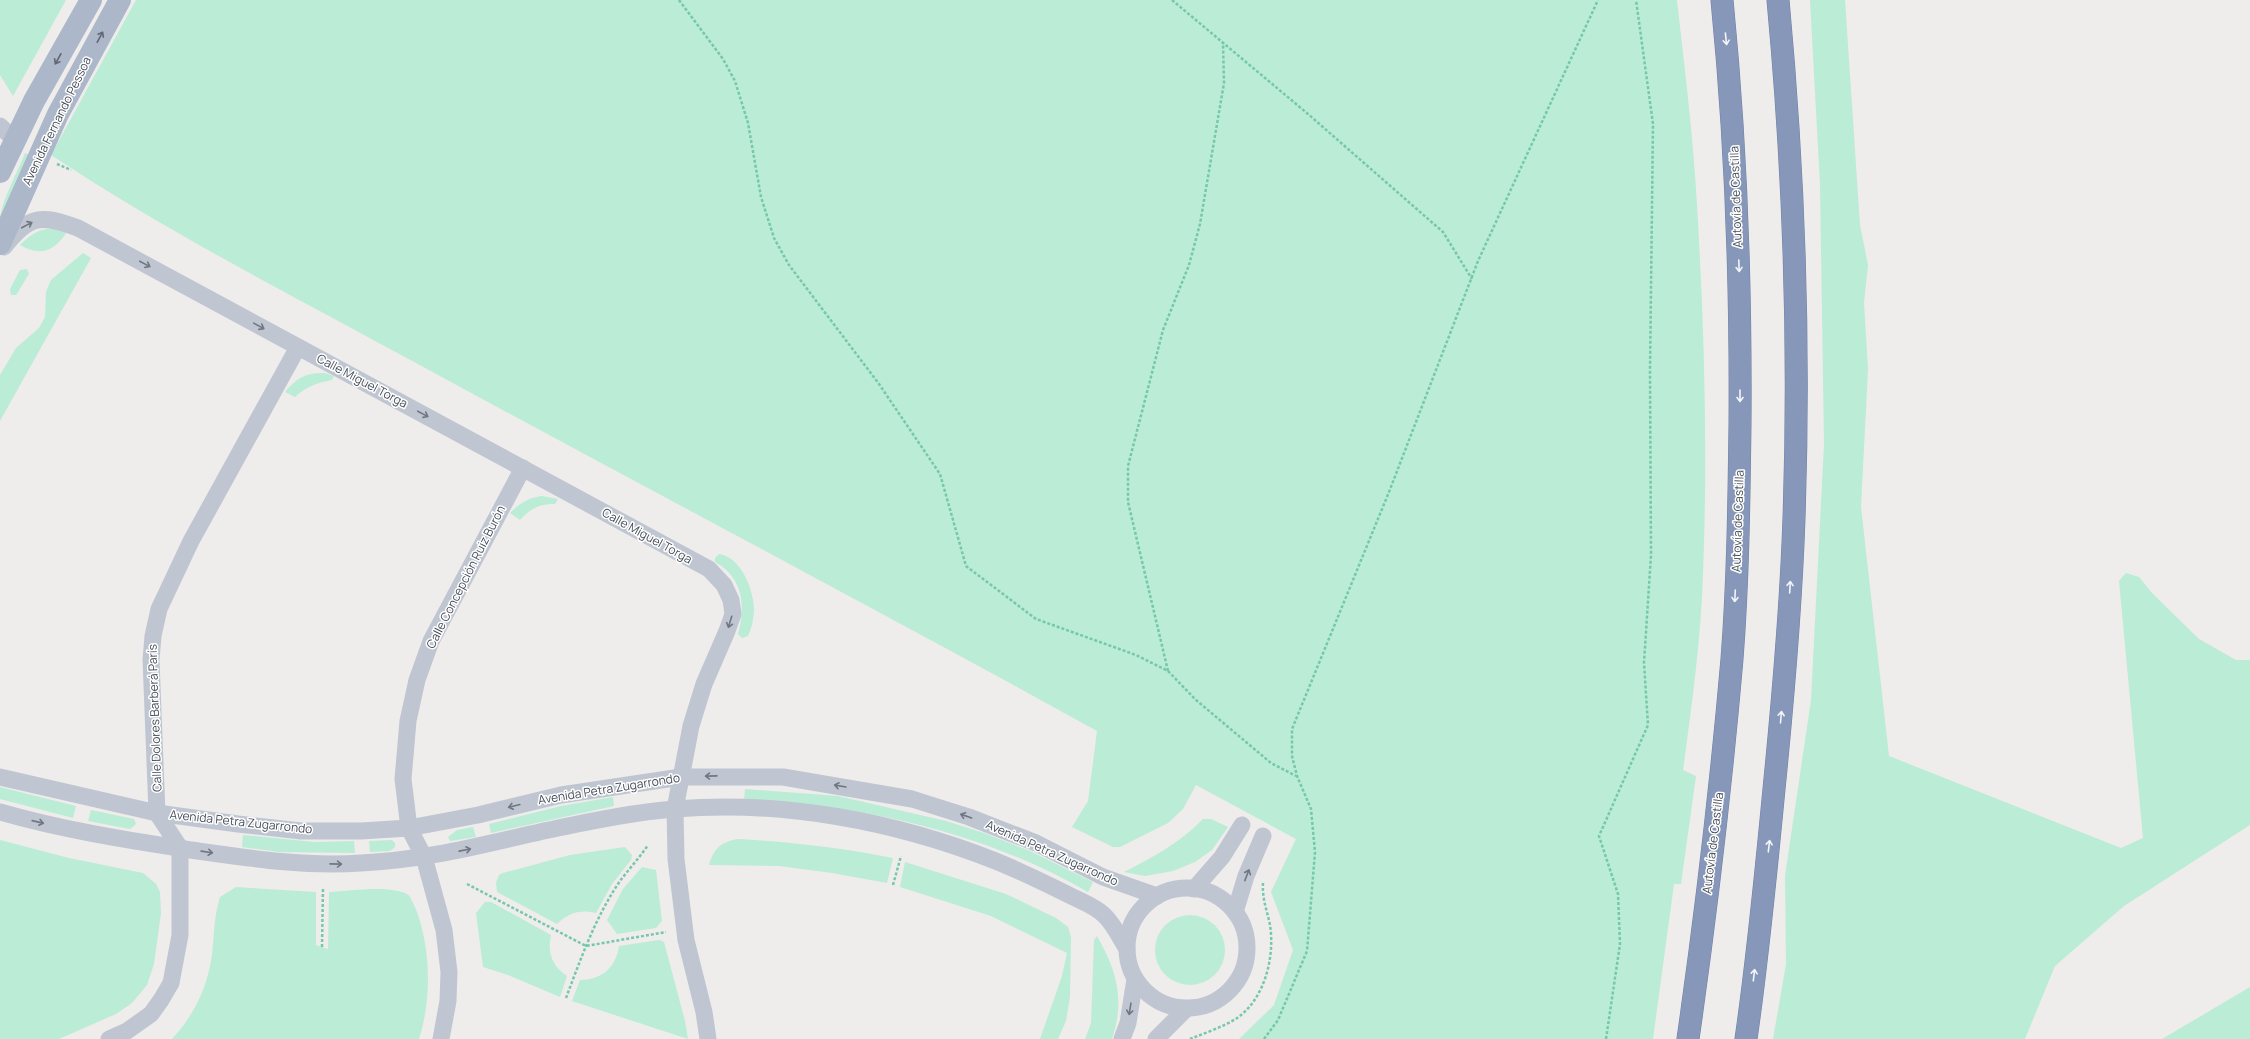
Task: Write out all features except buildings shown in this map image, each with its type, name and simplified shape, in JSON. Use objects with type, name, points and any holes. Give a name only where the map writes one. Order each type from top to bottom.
[{"type":"highway","name":"Autovía de Castilla","points":[[1688,1039],[1715,828],[1730,673],[1739,512],[1740,330],[1737,208],[1731,86],[1722,0]]},
{"type":"highway","points":[[1746,1039],[1770,837],[1783,692],[1794,518],[1796,319],[1785,72],[1778,0]]},
{"type":"main road","points":[[0,172],[34,101],[91,0]]},
{"type":"main road","name":"Avenida Fernando Pessoa","points":[[0,244],[58,114],[120,0]]},
{"type":"street","points":[[0,126],[16,141]]},
{"type":"street","name":"Calle Miguel Torga","points":[[0,252],[18,230],[38,219],[55,220],[78,228],[709,569],[724,585],[731,600],[733,614],[704,684],[691,726],[681,777]]},
{"type":"street","name":"Calle Dolores Barberá París","points":[[157,813],[151,660],[153,636],[159,609],[195,535],[298,347]]},
{"type":"street","name":"Calle Concepción Ruiz Burón","points":[[441,1039],[448,1001],[449,972],[444,930],[424,858],[409,828],[403,779],[408,721],[417,680],[431,641],[523,468]]},
{"type":"street","name":"Avenida Petra Zugarrondo","points":[[0,777],[157,813],[301,831],[361,831],[409,828],[478,815],[560,795],[681,777],[783,777],[912,799],[969,816],[1023,838],[1103,877],[1157,896]]},
{"type":"street","points":[[681,777],[675,809],[676,859],[686,940],[704,1012],[708,1039]]},
{"type":"street","points":[[0,812],[35,822],[180,848],[259,860],[335,864],[424,858],[485,846],[557,828],[675,809],[737,807],[780,810],[835,817],[906,832],[971,851],[1022,871],[1104,915],[1127,949]]},
{"type":"street","points":[[109,1039],[127,1031],[151,1014],[171,983],[180,935],[180,848],[157,813]]},
{"type":"street","points":[[1194,889],[1222,857],[1242,825]]},
{"type":"street","points":[[1235,912],[1246,876],[1263,836]]},
{"type":"street","points":[[1194,889],[1210,893],[1224,901],[1235,912],[1245,932],[1247,954],[1241,976],[1227,994],[1208,1005],[1186,1009],[1166,1005],[1148,994],[1135,979],[1130,970],[1127,949],[1135,919],[1157,896],[1175,890],[1194,889]]},
{"type":"street","points":[[1122,1039],[1128,1023],[1135,979]]},
{"type":"street","points":[[1156,1039],[1186,1009]]},
{"type":"path","points":[[679,0],[723,59],[736,81],[748,123],[761,197],[774,238],[789,265],[879,384],[940,474],[966,566],[1036,619],[1136,655],[1168,671],[1196,700],[1271,762],[1297,776]]},
{"type":"path","points":[[1172,0],[1308,114],[1443,232],[1472,279]]},
{"type":"path","points":[[1264,1039],[1278,1020],[1307,951],[1315,852],[1312,809],[1297,776],[1292,756],[1292,729],[1389,492],[1472,279],[1598,0]]},
{"type":"path","points":[[1606,1039],[1620,944],[1618,894],[1599,836],[1648,725],[1644,664],[1651,555],[1650,372],[1653,124],[1636,0]]},
{"type":"path","points":[[1168,671],[1128,502],[1128,466],[1163,330],[1189,265],[1200,224],[1224,83],[1223,42]]},
{"type":"path","points":[[566,998],[586,946],[620,882],[648,845]]},
{"type":"path","points":[[893,885],[900,856]]},
{"type":"path","points":[[1190,1039],[1237,1018],[1250,1006],[1258,994],[1268,969],[1271,949],[1270,925],[1262,896],[1263,881]]},
{"type":"path","points":[[467,884],[586,946],[666,932]]},
{"type":"path","points":[[322,947],[323,888]]},
{"type":"green space","points":[[0,0],[66,0],[13,96],[0,75]]},
{"type":"green space","points":[[136,0],[1677,0],[1688,94],[1699,237],[1705,429],[1704,525],[1702,598],[1698,647],[1683,770],[1696,776],[1681,884],[1674,884],[1653,1039],[1239,1039],[1274,1005],[1293,950],[1271,892],[1296,839],[1196,785],[1183,809],[1168,823],[1120,847],[1113,847],[1072,827],[1088,801],[1097,731],[231,263],[140,211],[51,155]]},
{"type":"green space","points":[[1810,0],[1845,0],[1860,225],[1868,265],[1864,303],[1868,369],[1861,507],[1889,756],[2121,848],[2143,838],[2119,581],[2126,573],[2139,577],[2153,594],[2199,639],[2236,660],[2250,660],[2250,825],[2124,906],[2055,966],[2025,1039],[1773,1039],[1786,964],[1785,876],[1811,700],[1824,444],[1820,184]]},
{"type":"green space","points":[[25,153],[31,155],[0,221],[3,205]]},
{"type":"green space","points":[[52,228],[67,232],[52,248],[34,251],[20,245],[34,234],[42,230]]},
{"type":"green space","points":[[83,253],[91,258],[0,421],[0,375],[16,348],[39,328],[45,317],[46,292],[51,280]]},
{"type":"green space","points":[[27,269],[29,274],[16,295],[11,295],[10,289],[20,270]]},
{"type":"green space","points":[[325,373],[334,376],[332,380],[312,386],[295,397],[285,392],[293,383],[302,377]]},
{"type":"green space","points":[[542,496],[558,499],[555,504],[540,506],[528,512],[520,520],[510,513],[524,502],[532,498]]},
{"type":"green space","points":[[719,554],[727,556],[734,561],[744,575],[751,592],[754,615],[748,636],[742,638],[738,634],[742,613],[740,593],[732,576],[715,562],[715,558]]},
{"type":"green space","points":[[0,787],[76,806],[73,818],[0,799]]},
{"type":"green space","points":[[745,789],[838,796],[946,821],[984,833],[1030,851],[1093,882],[1088,892],[1048,871],[1007,853],[922,825],[878,815],[833,808],[744,800]]},
{"type":"green space","points":[[613,797],[614,806],[491,833],[489,824],[561,806]]},
{"type":"green space","points":[[91,810],[134,819],[136,824],[130,829],[88,821]]},
{"type":"green space","points":[[1203,819],[1211,819],[1228,827],[1212,850],[1195,862],[1173,871],[1145,876],[1124,872],[1156,855],[1176,842]]},
{"type":"green space","points":[[473,827],[476,837],[450,841],[448,837],[457,830]]},
{"type":"green space","points":[[243,835],[315,842],[354,841],[355,853],[279,852],[242,847]]},
{"type":"green space","points":[[738,839],[816,846],[893,858],[887,883],[832,873],[779,866],[709,865],[713,854],[719,847],[727,842]]},
{"type":"green space","points":[[0,840],[69,858],[143,873],[156,884],[160,892],[161,913],[154,964],[147,985],[132,1003],[116,1014],[59,1039],[0,1039]]},
{"type":"green space","points":[[392,840],[395,843],[395,847],[390,851],[370,852],[369,841]]},
{"type":"green space","points":[[625,847],[632,855],[631,860],[612,884],[596,913],[585,911],[575,913],[565,917],[557,924],[497,892],[496,883],[499,875],[503,873],[570,855]]},
{"type":"green space","points":[[905,862],[1006,894],[1056,918],[1068,927],[1071,937],[1070,996],[1066,1021],[1058,1039],[1040,1039],[1062,976],[1067,953],[991,916],[900,887]]},
{"type":"green space","points":[[642,867],[656,870],[662,921],[656,928],[617,934],[607,920],[623,889]]},
{"type":"green space","points":[[236,887],[316,892],[316,945],[328,949],[329,892],[388,889],[409,895],[420,922],[427,956],[428,990],[419,1039],[172,1039],[187,1020],[199,1000],[207,979],[212,955],[215,918],[220,897]]},
{"type":"green space","points":[[485,902],[491,902],[551,935],[550,953],[554,963],[567,976],[560,997],[508,975],[483,967],[476,913]]},
{"type":"green space","points":[[1190,915],[1203,918],[1215,925],[1222,937],[1225,950],[1222,963],[1215,975],[1203,982],[1190,985],[1177,982],[1165,975],[1158,963],[1155,950],[1158,937],[1165,925],[1177,918]]},
{"type":"green space","points":[[1097,936],[1110,961],[1117,986],[1118,1011],[1112,1039],[1085,1039],[1091,1023],[1094,940]]},
{"type":"green space","points":[[659,940],[664,942],[685,1021],[688,1039],[572,1001],[580,980],[595,978],[606,971],[615,961],[619,946]]},
{"type":"green space","points":[[2250,987],[2250,1039],[2162,1039]]}]
